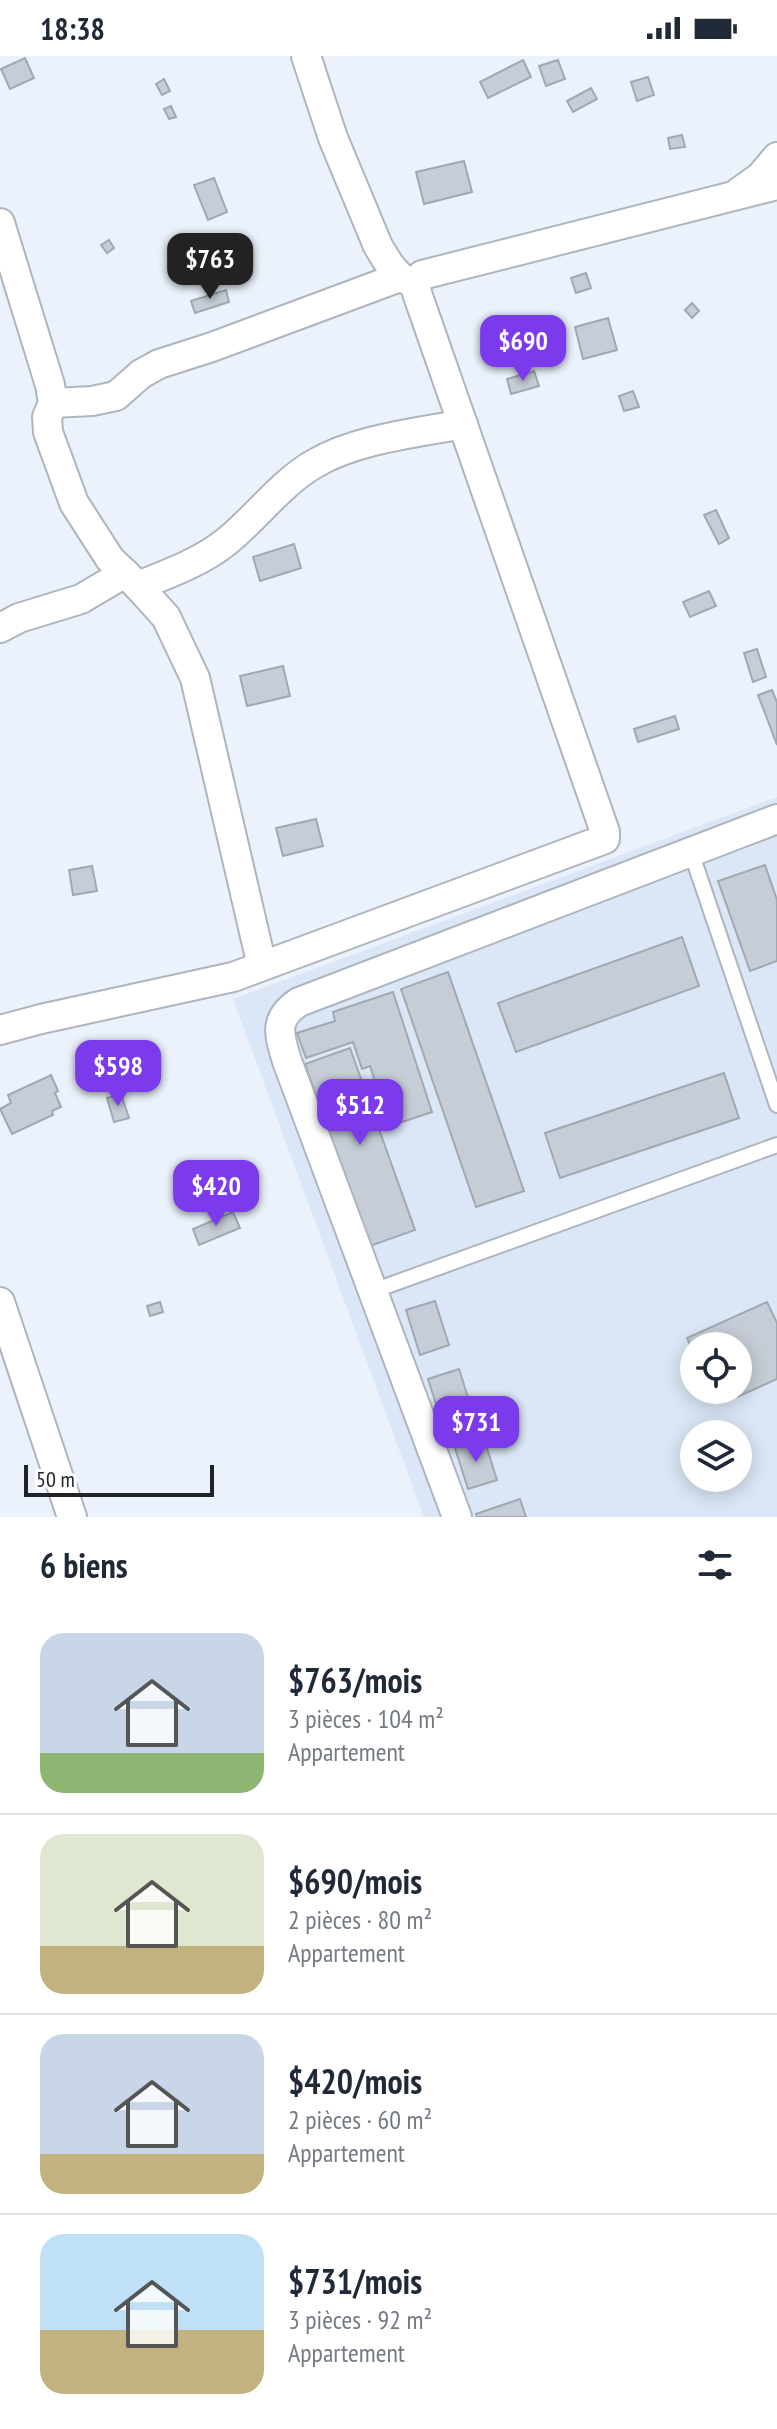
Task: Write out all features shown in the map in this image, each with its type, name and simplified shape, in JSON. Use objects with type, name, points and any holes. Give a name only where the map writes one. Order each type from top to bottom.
[{"type":"street","points":[[0,1030],[233,977],[605,839],[463,424],[408,281],[389,264],[359,203],[333,138],[306,56]]},
{"type":"street","points":[[735,194],[760,177],[777,157]]},
{"type":"street","points":[[53,403],[116,396],[141,374],[159,364],[422,275],[777,185]]},
{"type":"street","points":[[0,223],[50,385],[53,403],[47,417],[48,432],[74,503],[110,559],[166,617],[195,678],[262,966]]},
{"type":"street","points":[[0,628],[19,618],[132,580],[186,567],[223,544],[313,464],[342,451],[463,424]]},
{"type":"street","points":[[457,1517],[280,1039],[279,1028],[288,1009],[313,997],[777,819]]},
{"type":"street","points":[[0,1302],[72,1517]]},
{"type":"lane","points":[[691,852],[777,1105]]},
{"type":"lane","points":[[373,1291],[777,1145]]},
{"type":"shaded area","points":[[777,797],[777,1517],[424,1517],[233,999]]},
{"type":"building","points":[[25,58],[34,78],[10,89],[1,69]]},
{"type":"building","points":[[523,60],[531,77],[488,98],[480,82]]},
{"type":"building","points":[[558,60],[565,79],[546,86],[539,66]]},
{"type":"building","points":[[648,77],[654,95],[637,101],[631,82]]},
{"type":"building","points":[[164,79],[170,91],[162,95],[156,84]]},
{"type":"building","points":[[591,88],[597,99],[573,112],[567,101]]},
{"type":"building","points":[[171,106],[176,117],[169,119],[164,109]]},
{"type":"building","points":[[682,135],[685,147],[670,149],[668,138]]},
{"type":"building","points":[[464,161],[472,192],[424,204],[416,172]]},
{"type":"building","points":[[214,178],[227,212],[208,220],[194,185]]},
{"type":"building","points":[[109,240],[114,248],[107,253],[101,245]]},
{"type":"building","points":[[586,273],[591,288],[576,293],[571,278]]},
{"type":"building","points":[[226,290],[229,302],[195,313],[191,301]]},
{"type":"building","points":[[692,303],[699,311],[692,318],[685,310]]},
{"type":"building","points":[[608,318],[617,350],[583,359],[575,327]]},
{"type":"building","points":[[534,371],[539,386],[511,394],[507,379]]},
{"type":"building","points":[[633,391],[639,407],[624,411],[619,396]]},
{"type":"building","points":[[716,510],[729,538],[719,544],[704,515]]},
{"type":"building","points":[[294,544],[301,568],[260,581],[253,557]]},
{"type":"building","points":[[709,591],[716,606],[690,617],[683,602]]},
{"type":"building","points":[[757,649],[766,677],[753,682],[744,653]]},
{"type":"building","points":[[283,666],[290,696],[247,706],[240,676]]},
{"type":"building","points":[[772,690],[777,702],[777,745],[758,695]]},
{"type":"building","points":[[675,716],[679,729],[638,742],[634,729]]},
{"type":"building","points":[[316,819],[323,846],[283,856],[276,828]]},
{"type":"building","points":[[765,865],[777,900],[777,961],[750,971],[718,881]]},
{"type":"building","points":[[92,866],[97,891],[73,895],[69,870]]},
{"type":"building","points":[[682,937],[699,986],[516,1052],[498,1003]]},
{"type":"building","points":[[448,972],[524,1191],[476,1207],[401,989]]},
{"type":"building","points":[[393,992],[432,1112],[390,1126],[370,1066],[362,1069],[353,1042],[306,1058],[297,1033],[335,1021],[333,1012]]},
{"type":"building","points":[[350,1048],[415,1230],[370,1246],[305,1064]]},
{"type":"building","points":[[724,1073],[739,1118],[560,1178],[545,1133]]},
{"type":"building","points":[[51,1075],[61,1107],[52,1111],[53,1115],[12,1134],[0,1109],[11,1103],[8,1095]]},
{"type":"building","points":[[121,1094],[129,1118],[114,1122],[107,1098]]},
{"type":"building","points":[[233,1212],[240,1228],[199,1245],[193,1229]]},
{"type":"building","points":[[435,1301],[449,1345],[420,1355],[406,1310]]},
{"type":"building","points":[[160,1302],[163,1312],[150,1316],[147,1306]]},
{"type":"building","points":[[767,1302],[777,1323],[777,1379],[752,1390],[752,1332],[700,1332]]},
{"type":"building","points":[[459,1369],[473,1413],[442,1423],[428,1379]]},
{"type":"building","points":[[484,1439],[497,1480],[468,1489],[455,1448]]},
{"type":"building","points":[[520,1499],[526,1517],[477,1517],[476,1514]]}]
